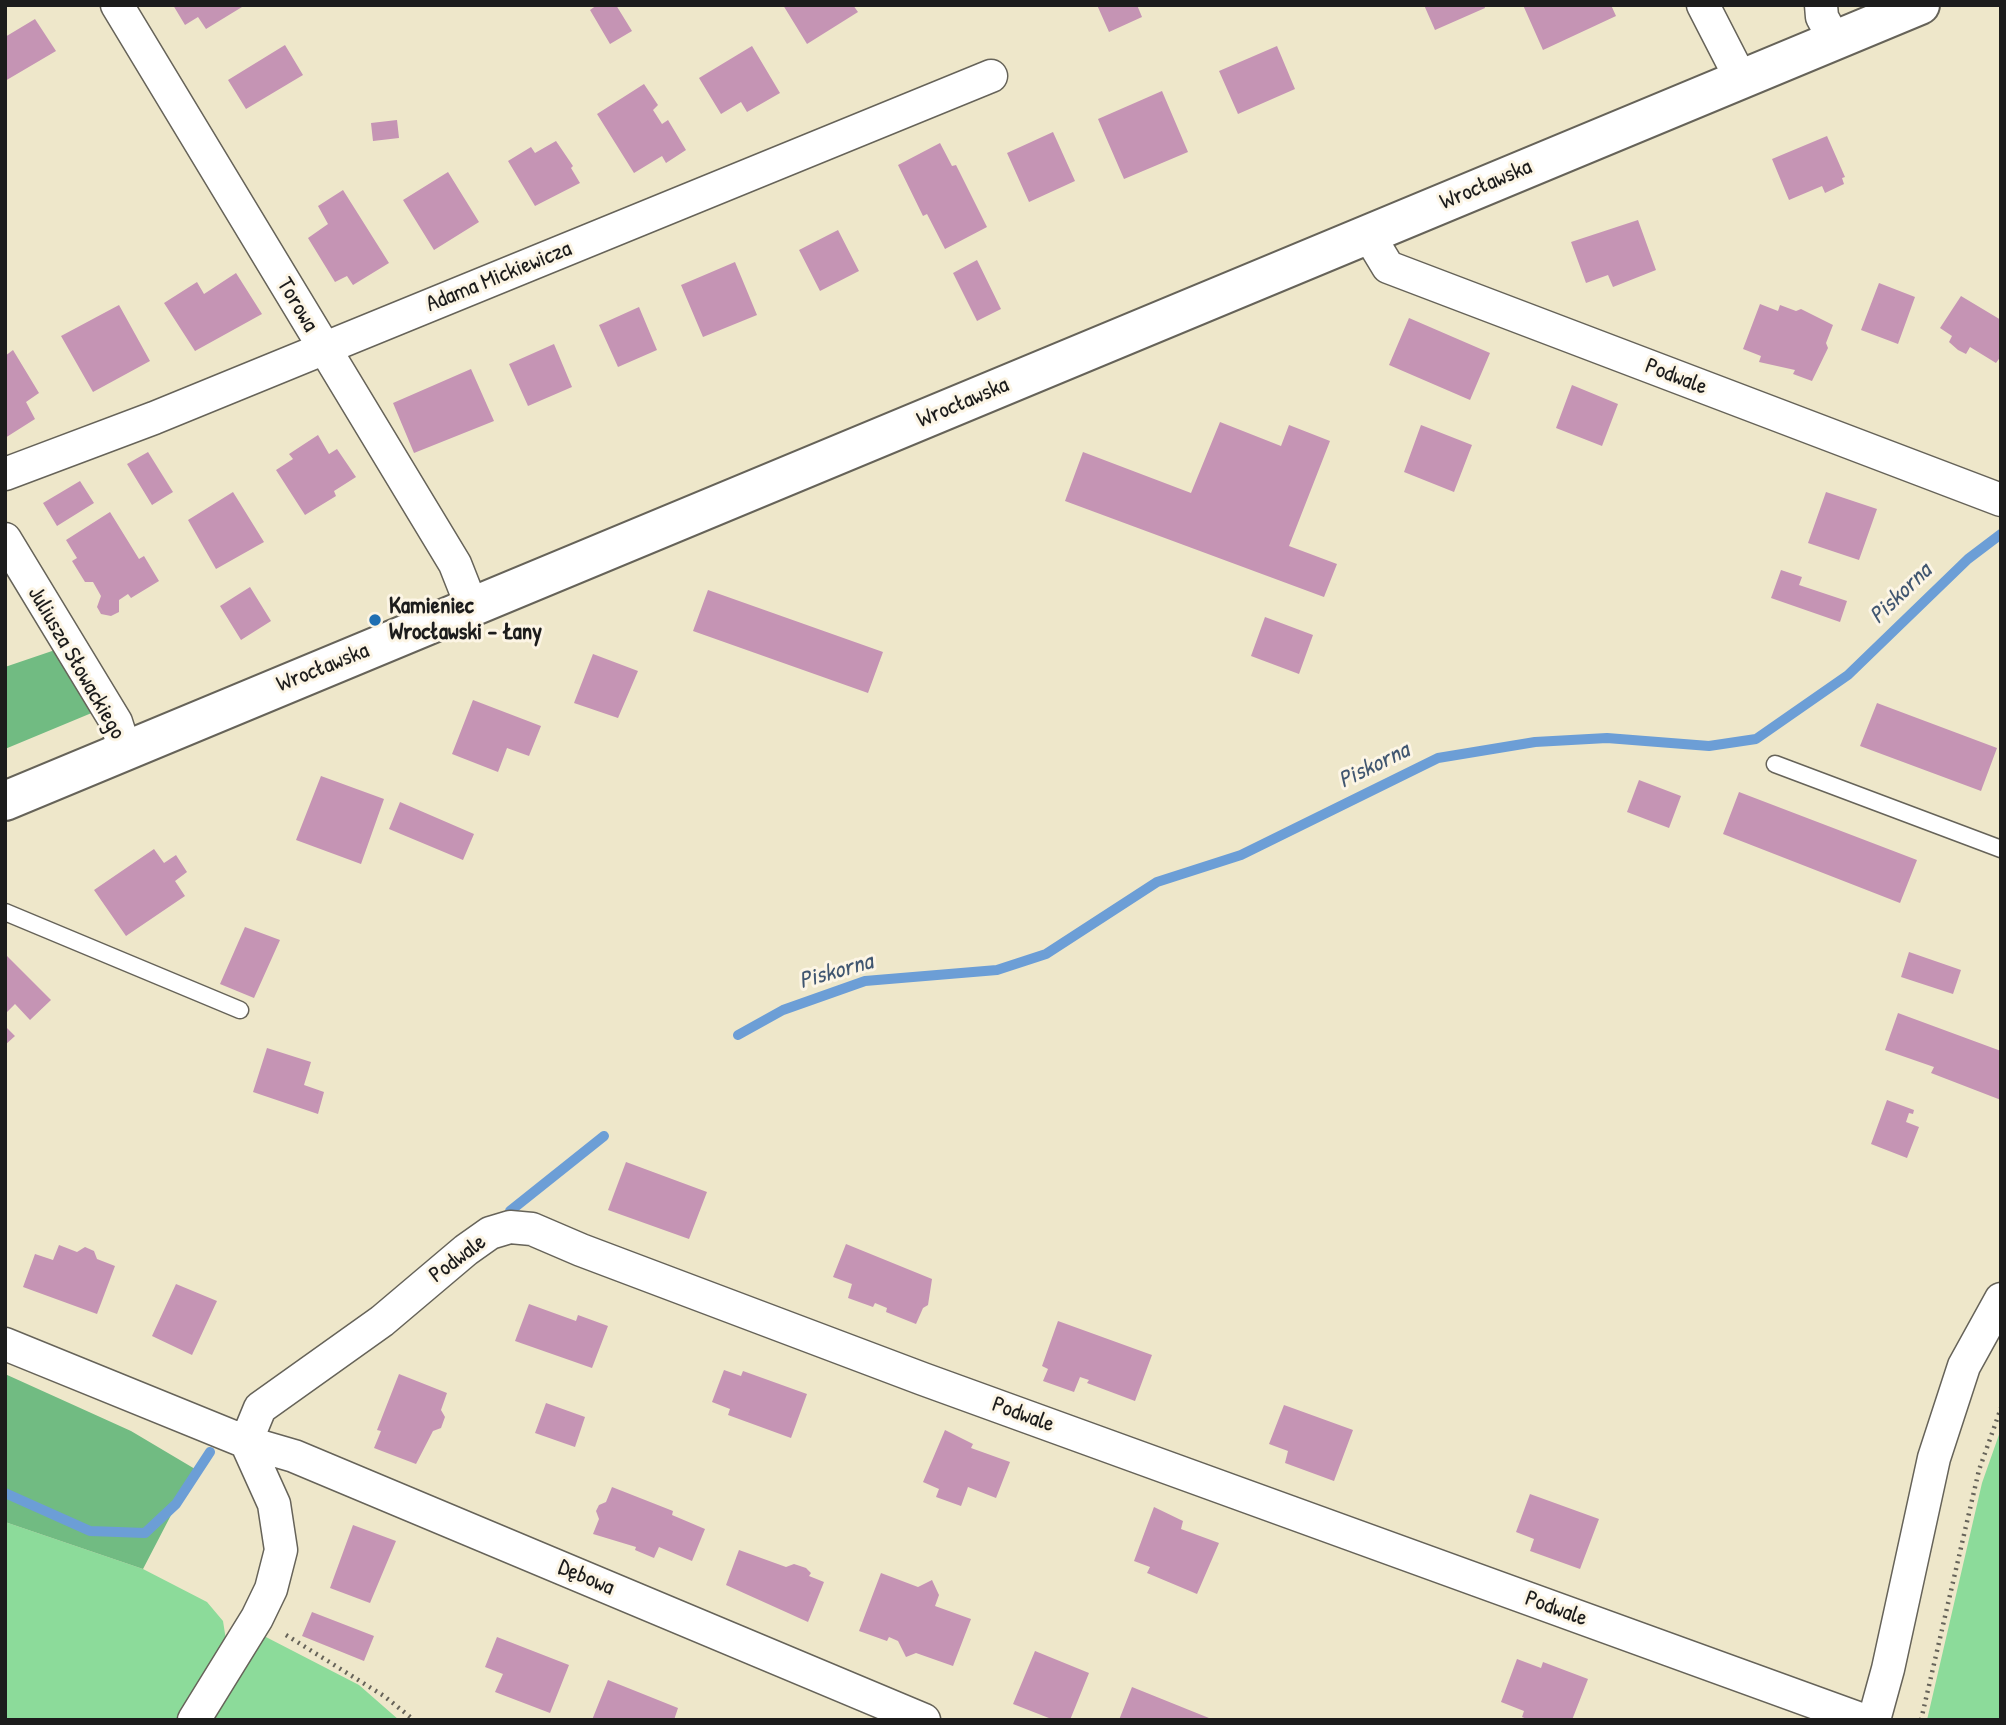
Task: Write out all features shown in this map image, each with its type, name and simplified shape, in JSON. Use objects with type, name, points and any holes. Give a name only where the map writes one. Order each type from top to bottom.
[{"type":"main road","name":"Wrocławska","points":[[5,801],[1920,5]]},
{"type":"street","name":"Torowa","points":[[117,5],[455,564],[472,607]]},
{"type":"street","points":[[1703,5],[1741,79]]},
{"type":"street","points":[[1821,5],[1822,17],[1835,41]]},
{"type":"street","name":"Adama Mickiewicza","points":[[5,474],[323,349],[991,76]]},
{"type":"street","name":"Podwale","points":[[1368,234],[1388,267],[2001,500]]},
{"type":"street","name":"Juliusza Słowackiego","points":[[5,539],[116,722],[125,750]]},
{"type":"street","name":"Podwale","points":[[246,1442],[260,1408],[382,1321],[466,1250],[491,1233],[510,1227],[532,1228],[581,1250],[923,1379],[1863,1720]]},
{"type":"street","points":[[1874,1720],[1888,1669],[1934,1458],[1964,1366],[2001,1299]]},
{"type":"street","points":[[5,1343],[246,1442],[279,1522],[281,1550],[271,1589],[257,1618],[194,1720]]},
{"type":"street","name":"Dębowa","points":[[246,1442],[294,1456],[924,1720]]},
{"type":"lane","points":[[1775,764],[2001,849]]},
{"type":"lane","points":[[5,912],[240,1010]]},
{"type":"path","points":[[1921,1720],[1979,1470],[2001,1408]]},
{"type":"path","points":[[257,1618],[384,1696],[414,1720]]},
{"type":"green space","points":[[55,650],[94,712],[5,749],[5,667]]},
{"type":"green space","points":[[5,1374],[131,1431],[195,1469],[143,1569],[5,1522]]},
{"type":"green space","points":[[2001,1429],[2001,1720],[1927,1720],[1982,1483]]},
{"type":"green space","points":[[5,1522],[143,1569],[207,1602],[223,1621],[226,1640],[177,1720],[5,1720]]},
{"type":"green space","points":[[264,1636],[359,1685],[399,1720],[210,1720]]},
{"type":"building","points":[[173,5],[242,7],[206,29],[198,17],[185,25]]},
{"type":"building","points":[[597,5],[616,5],[632,31],[610,44],[590,10]]},
{"type":"building","points":[[783,5],[853,5],[858,12],[807,44]]},
{"type":"building","points":[[1097,5],[1137,5],[1142,17],[1109,32]]},
{"type":"building","points":[[1424,5],[1484,5],[1485,8],[1435,30]]},
{"type":"building","points":[[1523,5],[1611,5],[1616,16],[1543,50]]},
{"type":"building","points":[[35,19],[56,51],[5,81],[5,37]]},
{"type":"building","points":[[285,45],[303,75],[246,109],[228,80]]},
{"type":"building","points":[[752,46],[780,93],[747,112],[741,102],[721,114],[699,78]]},
{"type":"building","points":[[1277,46],[1295,89],[1238,114],[1219,71]]},
{"type":"building","points":[[644,84],[658,105],[653,110],[662,124],[668,120],[686,150],[666,163],[662,156],[634,173],[597,114]]},
{"type":"building","points":[[1162,91],[1188,152],[1124,179],[1098,119]]},
{"type":"building","points":[[397,120],[399,138],[373,141],[371,123]]},
{"type":"building","points":[[1053,132],[1075,181],[1029,202],[1007,153]]},
{"type":"building","points":[[1827,136],[1845,177],[1842,178],[1844,184],[1825,193],[1822,186],[1789,200],[1772,159]]},
{"type":"building","points":[[556,141],[573,166],[571,168],[580,183],[535,206],[508,161],[531,147],[535,153]]},
{"type":"building","points":[[940,143],[952,166],[956,165],[987,227],[945,249],[927,214],[923,216],[898,165]]},
{"type":"building","points":[[448,172],[479,222],[434,250],[403,200]]},
{"type":"building","points":[[343,190],[389,263],[353,285],[347,276],[335,282],[308,238],[328,224],[318,206]]},
{"type":"building","points":[[1638,220],[1656,270],[1613,287],[1608,275],[1586,283],[1571,242]]},
{"type":"building","points":[[838,230],[859,271],[820,291],[799,250]]},
{"type":"building","points":[[977,260],[1001,309],[977,321],[953,273]]},
{"type":"building","points":[[735,262],[757,315],[703,337],[681,285]]},
{"type":"building","points":[[236,273],[262,314],[195,351],[164,303],[197,282],[204,294]]},
{"type":"building","points":[[1879,283],[1915,297],[1898,344],[1861,330]]},
{"type":"building","points":[[1961,296],[2001,320],[2001,356],[1996,363],[1970,347],[1966,354],[1958,350],[1949,342],[1952,336],[1940,328]]},
{"type":"building","points":[[1760,304],[1778,311],[1780,305],[1796,311],[1801,309],[1833,325],[1826,343],[1828,348],[1812,381],[1793,374],[1795,370],[1759,362],[1761,356],[1743,349]]},
{"type":"building","points":[[119,305],[150,361],[93,392],[61,336]]},
{"type":"building","points":[[639,307],[657,350],[618,367],[599,325]]},
{"type":"building","points":[[1409,318],[1490,353],[1470,400],[1389,365]]},
{"type":"building","points":[[554,344],[572,387],[528,406],[509,364]]},
{"type":"building","points":[[13,350],[39,393],[26,402],[35,419],[5,438],[5,356]]},
{"type":"building","points":[[471,369],[494,421],[414,453],[393,403]]},
{"type":"building","points":[[1572,385],[1618,404],[1602,446],[1556,428]]},
{"type":"building","points":[[1220,422],[1281,446],[1289,425],[1330,441],[1289,546],[1337,564],[1324,597],[1065,501],[1083,452],[1191,493]]},
{"type":"building","points":[[1421,425],[1472,445],[1454,492],[1404,472]]},
{"type":"building","points":[[318,435],[329,454],[337,449],[356,477],[334,491],[336,496],[305,515],[276,470],[293,459],[289,454]]},
{"type":"building","points":[[148,452],[173,492],[152,505],[127,464]]},
{"type":"building","points":[[80,481],[94,503],[57,526],[43,503]]},
{"type":"building","points":[[233,492],[264,542],[216,569],[188,520]]},
{"type":"building","points":[[1826,492],[1877,509],[1859,560],[1808,543]]},
{"type":"building","points":[[110,512],[139,559],[144,556],[159,581],[131,598],[128,594],[119,600],[119,612],[111,616],[101,614],[97,607],[101,596],[93,582],[85,582],[72,561],[77,558],[66,540]]},
{"type":"building","points":[[1781,570],[1802,577],[1799,585],[1847,601],[1840,622],[1771,598]]},
{"type":"building","points":[[250,587],[271,621],[241,640],[220,606]]},
{"type":"building","points":[[708,590],[883,652],[868,693],[693,631]]},
{"type":"building","points":[[1265,617],[1313,635],[1299,674],[1251,656]]},
{"type":"building","points":[[593,654],[638,671],[618,718],[574,703]]},
{"type":"building","points":[[473,700],[541,726],[529,756],[507,748],[498,772],[452,754]]},
{"type":"building","points":[[1877,703],[1997,748],[1981,791],[1860,746]]},
{"type":"building","points":[[321,776],[384,799],[361,864],[296,840]]},
{"type":"building","points":[[1639,780],[1681,796],[1669,828],[1627,812]]},
{"type":"building","points":[[1739,792],[1917,860],[1900,903],[1723,834]]},
{"type":"building","points":[[400,802],[474,834],[463,860],[389,829]]},
{"type":"building","points":[[154,849],[164,863],[176,855],[187,872],[175,881],[185,896],[126,936],[94,890]]},
{"type":"building","points":[[245,927],[280,940],[254,998],[220,984]]},
{"type":"building","points":[[1909,952],[1961,970],[1953,994],[1901,977]]},
{"type":"building","points":[[5,954],[51,1000],[30,1020],[15,1004],[5,1014]]},
{"type":"building","points":[[1898,1013],[2001,1051],[2001,1100],[1931,1073],[1934,1067],[1885,1050]]},
{"type":"building","points":[[5,1026],[15,1036],[5,1045]]},
{"type":"building","points":[[267,1048],[311,1062],[304,1085],[324,1092],[318,1114],[253,1092]]},
{"type":"building","points":[[1887,1100],[1914,1110],[1913,1114],[1909,1113],[1906,1122],[1919,1127],[1907,1158],[1871,1144]]},
{"type":"building","points":[[626,1162],[707,1192],[689,1239],[608,1210]]},
{"type":"building","points":[[846,1244],[932,1279],[928,1305],[923,1308],[916,1324],[886,1312],[887,1308],[875,1303],[873,1307],[848,1298],[852,1284],[833,1277]]},
{"type":"building","points":[[59,1245],[77,1252],[85,1247],[94,1251],[97,1259],[115,1266],[97,1314],[23,1287],[35,1254],[53,1260]]},
{"type":"building","points":[[176,1284],[217,1301],[192,1355],[152,1336]]},
{"type":"building","points":[[529,1304],[576,1321],[578,1315],[608,1326],[592,1368],[515,1341]]},
{"type":"building","points":[[1058,1321],[1152,1355],[1135,1401],[1087,1383],[1089,1380],[1080,1377],[1074,1392],[1043,1381],[1048,1369],[1042,1366]]},
{"type":"building","points":[[724,1370],[741,1376],[743,1371],[807,1394],[791,1438],[728,1415],[730,1409],[712,1402]]},
{"type":"building","points":[[399,1374],[447,1393],[441,1410],[445,1417],[441,1428],[433,1431],[416,1464],[374,1448],[381,1431],[377,1430]]},
{"type":"building","points":[[546,1403],[585,1417],[575,1447],[535,1433]]},
{"type":"building","points":[[1284,1405],[1353,1430],[1334,1481],[1285,1463],[1288,1451],[1269,1444]]},
{"type":"building","points":[[945,1430],[973,1444],[971,1448],[1010,1462],[996,1498],[968,1487],[961,1506],[936,1497],[939,1489],[923,1482]]},
{"type":"building","points":[[612,1487],[673,1511],[672,1515],[705,1529],[692,1561],[659,1547],[654,1558],[635,1550],[636,1547],[593,1534],[599,1519],[596,1511],[599,1505],[606,1502]]},
{"type":"building","points":[[1530,1494],[1599,1519],[1580,1569],[1530,1551],[1534,1539],[1516,1532]]},
{"type":"building","points":[[1154,1507],[1183,1521],[1181,1529],[1219,1543],[1197,1594],[1147,1573],[1150,1567],[1134,1561]]},
{"type":"building","points":[[353,1525],[396,1541],[370,1603],[330,1588]]},
{"type":"building","points":[[739,1550],[786,1567],[794,1564],[806,1568],[811,1573],[809,1576],[824,1582],[808,1622],[726,1585]]},
{"type":"building","points":[[881,1573],[918,1587],[932,1580],[939,1595],[935,1606],[971,1619],[953,1666],[916,1653],[906,1657],[898,1641],[889,1637],[887,1641],[859,1631]]},
{"type":"building","points":[[312,1612],[374,1636],[364,1661],[302,1636]]},
{"type":"building","points":[[497,1637],[569,1665],[550,1713],[495,1692],[503,1674],[485,1667]]},
{"type":"building","points":[[1035,1651],[1089,1673],[1070,1720],[1054,1720],[1013,1704]]},
{"type":"building","points":[[1517,1659],[1541,1668],[1543,1662],[1588,1679],[1572,1720],[1529,1720],[1522,1717],[1524,1711],[1501,1702]]},
{"type":"building","points":[[608,1680],[678,1708],[674,1720],[592,1720]]},
{"type":"building","points":[[1132,1687],[1209,1718],[1209,1720],[1119,1720]]},
{"type":"waterway","name":"Piskorna","points":[[738,1035],[783,1010],[865,981],[997,970],[1046,954],[1157,882],[1241,855],[1438,758],[1535,742],[1607,738],[1709,746],[1756,739],[1848,675],[1968,559],[2001,534]]},
{"type":"waterway","name":"Piskorna","points":[[510,1211],[604,1136]]},
{"type":"waterway","name":"Piskorna","points":[[5,1493],[90,1531],[145,1533],[176,1504],[210,1452]]},
{"type":"place","name":"Kamieniec Wrocławski – Łany","points":[[375,620]]}]
